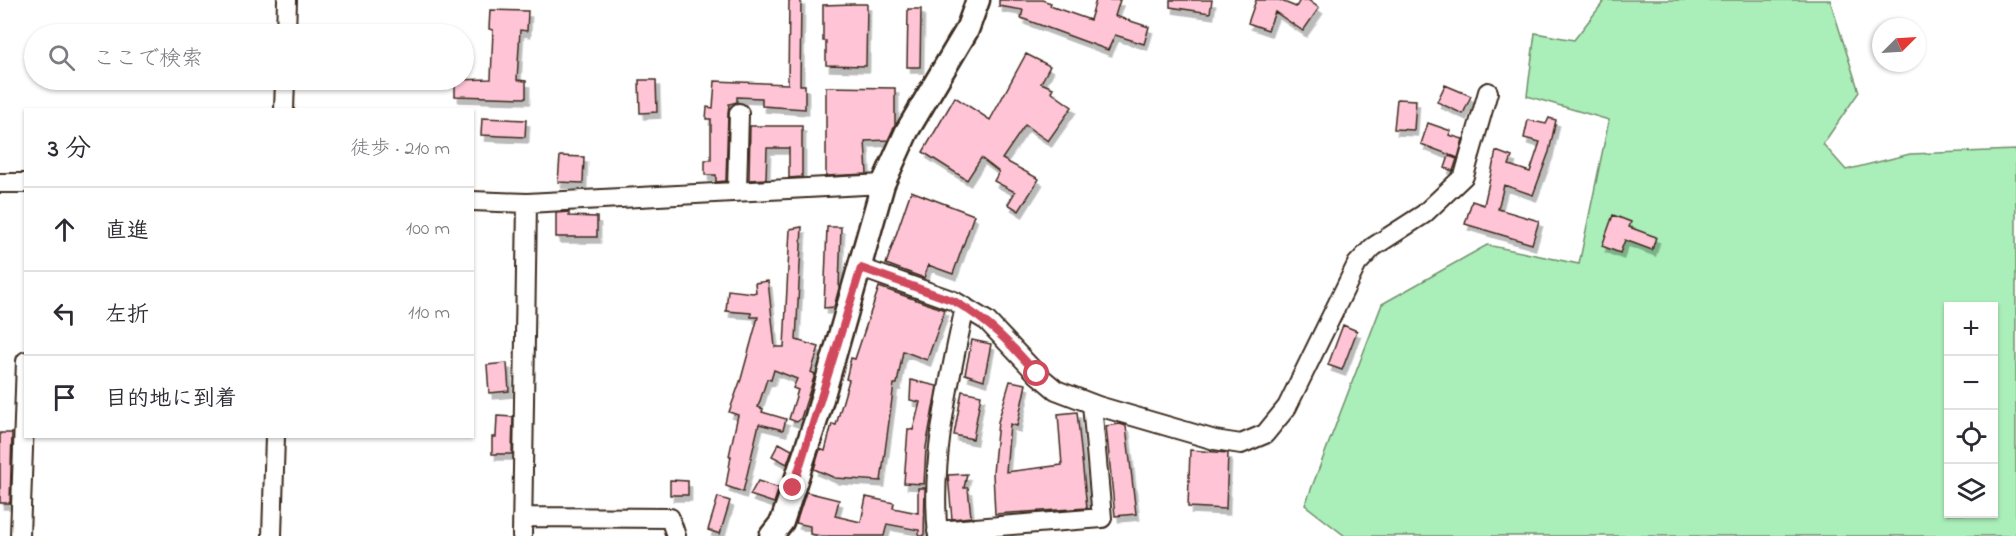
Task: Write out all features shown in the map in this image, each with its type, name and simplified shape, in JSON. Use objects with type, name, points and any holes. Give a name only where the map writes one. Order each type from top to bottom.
[{"type":"street","points":[[286,24],[287,0]]},
{"type":"street","points":[[771,536],[782,522],[798,476],[861,268],[883,184],[907,131],[967,30],[978,0]]},
{"type":"street","points":[[284,108],[285,90]]},
{"type":"street","points":[[861,268],[965,307],[987,321],[1037,374],[1056,390],[1092,404],[1215,440],[1241,444],[1265,434],[1287,407],[1357,264],[1373,247],[1424,214],[1464,176],[1488,92]]},
{"type":"street","points":[[737,191],[738,113]]},
{"type":"street","points":[[0,183],[24,183]]},
{"type":"street","points":[[474,201],[527,202],[883,184]]},
{"type":"street","points":[[522,536],[527,202]]},
{"type":"street","points":[[965,307],[942,417],[935,509],[938,534],[1058,529],[1102,518],[1092,404]]},
{"type":"street","points":[[20,536],[24,419]]},
{"type":"street","points":[[272,536],[275,438]]},
{"type":"street","points":[[522,517],[670,518],[676,536]]},
{"type":"green space","points":[[1605,0],[1830,0],[1859,92],[1823,144],[1846,170],[1910,154],[2016,150],[2016,536],[1345,536],[1305,505],[1382,304],[1487,245],[1579,264],[1609,120],[1527,96],[1535,33],[1574,40]]},
{"type":"building","points":[[789,0],[801,0],[800,85],[805,85],[805,109],[762,106],[762,98],[737,97],[737,102],[729,104],[726,181],[716,182],[716,175],[705,175],[705,160],[711,160],[711,119],[706,119],[707,107],[713,108],[715,81],[788,84]]},
{"type":"building","points":[[999,0],[1042,0],[1051,3],[1050,6],[1090,20],[1096,0],[1120,0],[1115,16],[1149,27],[1144,44],[1115,35],[1108,50],[1021,18],[1023,10],[999,6]]},
{"type":"building","points":[[1170,0],[1212,0],[1210,13],[1170,7]]},
{"type":"building","points":[[1256,0],[1279,0],[1296,7],[1300,0],[1308,0],[1319,8],[1303,31],[1275,12],[1268,30],[1248,23]]},
{"type":"building","points":[[867,4],[866,66],[826,65],[823,5]]},
{"type":"building","points":[[908,9],[921,9],[920,67],[907,67]]},
{"type":"building","points":[[490,10],[528,11],[527,31],[520,30],[517,80],[526,81],[526,98],[455,96],[455,90],[474,90],[474,79],[491,79],[493,30],[489,29]]},
{"type":"building","points":[[1026,54],[1050,66],[1041,83],[1053,88],[1051,92],[1072,107],[1048,141],[1025,125],[1002,159],[1039,179],[1019,211],[1008,204],[1015,192],[994,181],[999,172],[981,158],[967,180],[923,152],[955,97],[990,120]]},
{"type":"building","points":[[639,80],[656,80],[657,112],[640,113]]},
{"type":"building","points":[[1445,85],[1471,96],[1463,114],[1437,102]]},
{"type":"building","points":[[826,87],[895,88],[895,125],[888,140],[865,141],[867,174],[826,176]]},
{"type":"building","points":[[1397,99],[1416,100],[1414,130],[1394,129]]},
{"type":"building","points":[[482,118],[526,120],[525,137],[481,135]]},
{"type":"building","points":[[1549,118],[1556,120],[1549,152],[1533,195],[1504,185],[1498,209],[1539,221],[1532,244],[1465,224],[1472,201],[1484,205],[1496,151],[1512,157],[1509,165],[1530,172],[1540,142],[1524,138],[1528,120],[1546,124]]},
{"type":"building","points":[[1428,123],[1451,131],[1449,135],[1463,139],[1458,158],[1421,144]]},
{"type":"building","points":[[750,126],[802,126],[802,177],[789,178],[789,148],[767,148],[766,179],[749,180]]},
{"type":"building","points":[[560,156],[584,157],[583,183],[558,182]]},
{"type":"building","points":[[1449,156],[1457,159],[1453,171],[1445,168]]},
{"type":"building","points":[[911,191],[974,215],[953,274],[928,265],[924,278],[886,264]]},
{"type":"building","points":[[569,212],[569,216],[597,217],[597,237],[556,237],[556,213]]},
{"type":"building","points":[[1613,215],[1631,222],[1629,227],[1656,237],[1652,250],[1625,240],[1620,253],[1602,246]]},
{"type":"building","points":[[802,227],[796,340],[819,347],[811,372],[815,374],[801,418],[797,422],[789,419],[798,390],[793,388],[797,379],[774,370],[771,380],[767,379],[758,407],[763,409],[762,412],[786,419],[783,430],[759,424],[743,492],[726,486],[731,456],[729,456],[738,415],[729,412],[741,379],[758,317],[751,317],[751,313],[726,311],[728,290],[753,293],[756,292],[755,283],[768,281],[775,347],[784,347],[790,229]]},
{"type":"building","points":[[827,227],[841,227],[839,288],[834,307],[824,308]]},
{"type":"building","points":[[879,287],[945,310],[927,360],[903,351],[897,384],[894,384],[881,481],[835,478],[814,469],[820,449],[825,451],[832,424],[836,425],[849,380],[846,379],[851,358],[855,359]]},
{"type":"building","points":[[1343,325],[1357,331],[1342,370],[1328,365]]},
{"type":"building","points":[[972,340],[991,344],[984,380],[965,374]]},
{"type":"building","points":[[507,363],[509,391],[489,393],[487,365]]},
{"type":"building","points":[[911,380],[937,386],[926,447],[924,484],[904,483],[908,429],[913,430],[920,402],[910,400]]},
{"type":"building","points":[[1010,381],[1026,384],[1017,426],[1010,424],[1006,472],[1062,465],[1058,414],[1077,412],[1087,508],[995,514],[993,473],[998,422]]},
{"type":"building","points":[[962,391],[981,395],[973,439],[954,435]]},
{"type":"building","points":[[497,416],[513,417],[512,454],[492,454],[492,437],[496,437]]},
{"type":"building","points":[[1120,424],[1126,426],[1136,514],[1115,516],[1106,426]]},
{"type":"building","points":[[0,433],[12,433],[10,503],[0,503]]},
{"type":"building","points":[[779,443],[792,450],[787,464],[772,456]]},
{"type":"building","points":[[1190,450],[1228,453],[1226,509],[1188,507]]},
{"type":"building","points":[[967,474],[964,488],[968,488],[971,517],[952,519],[948,475]]},
{"type":"building","points":[[670,480],[688,481],[688,495],[670,495]]},
{"type":"building","points":[[758,481],[779,488],[774,503],[750,495]]},
{"type":"building","points":[[918,488],[925,488],[924,536],[919,536],[919,530],[887,524],[884,536],[822,536],[810,534],[810,526],[796,523],[806,492],[839,500],[835,516],[861,522],[866,497],[894,503],[893,508],[918,513]]},
{"type":"building","points":[[718,497],[730,501],[720,534],[708,530]]},
{"type":"route","points":[[793,488],[816,420],[861,268],[965,307],[987,321],[1037,374]]}]
